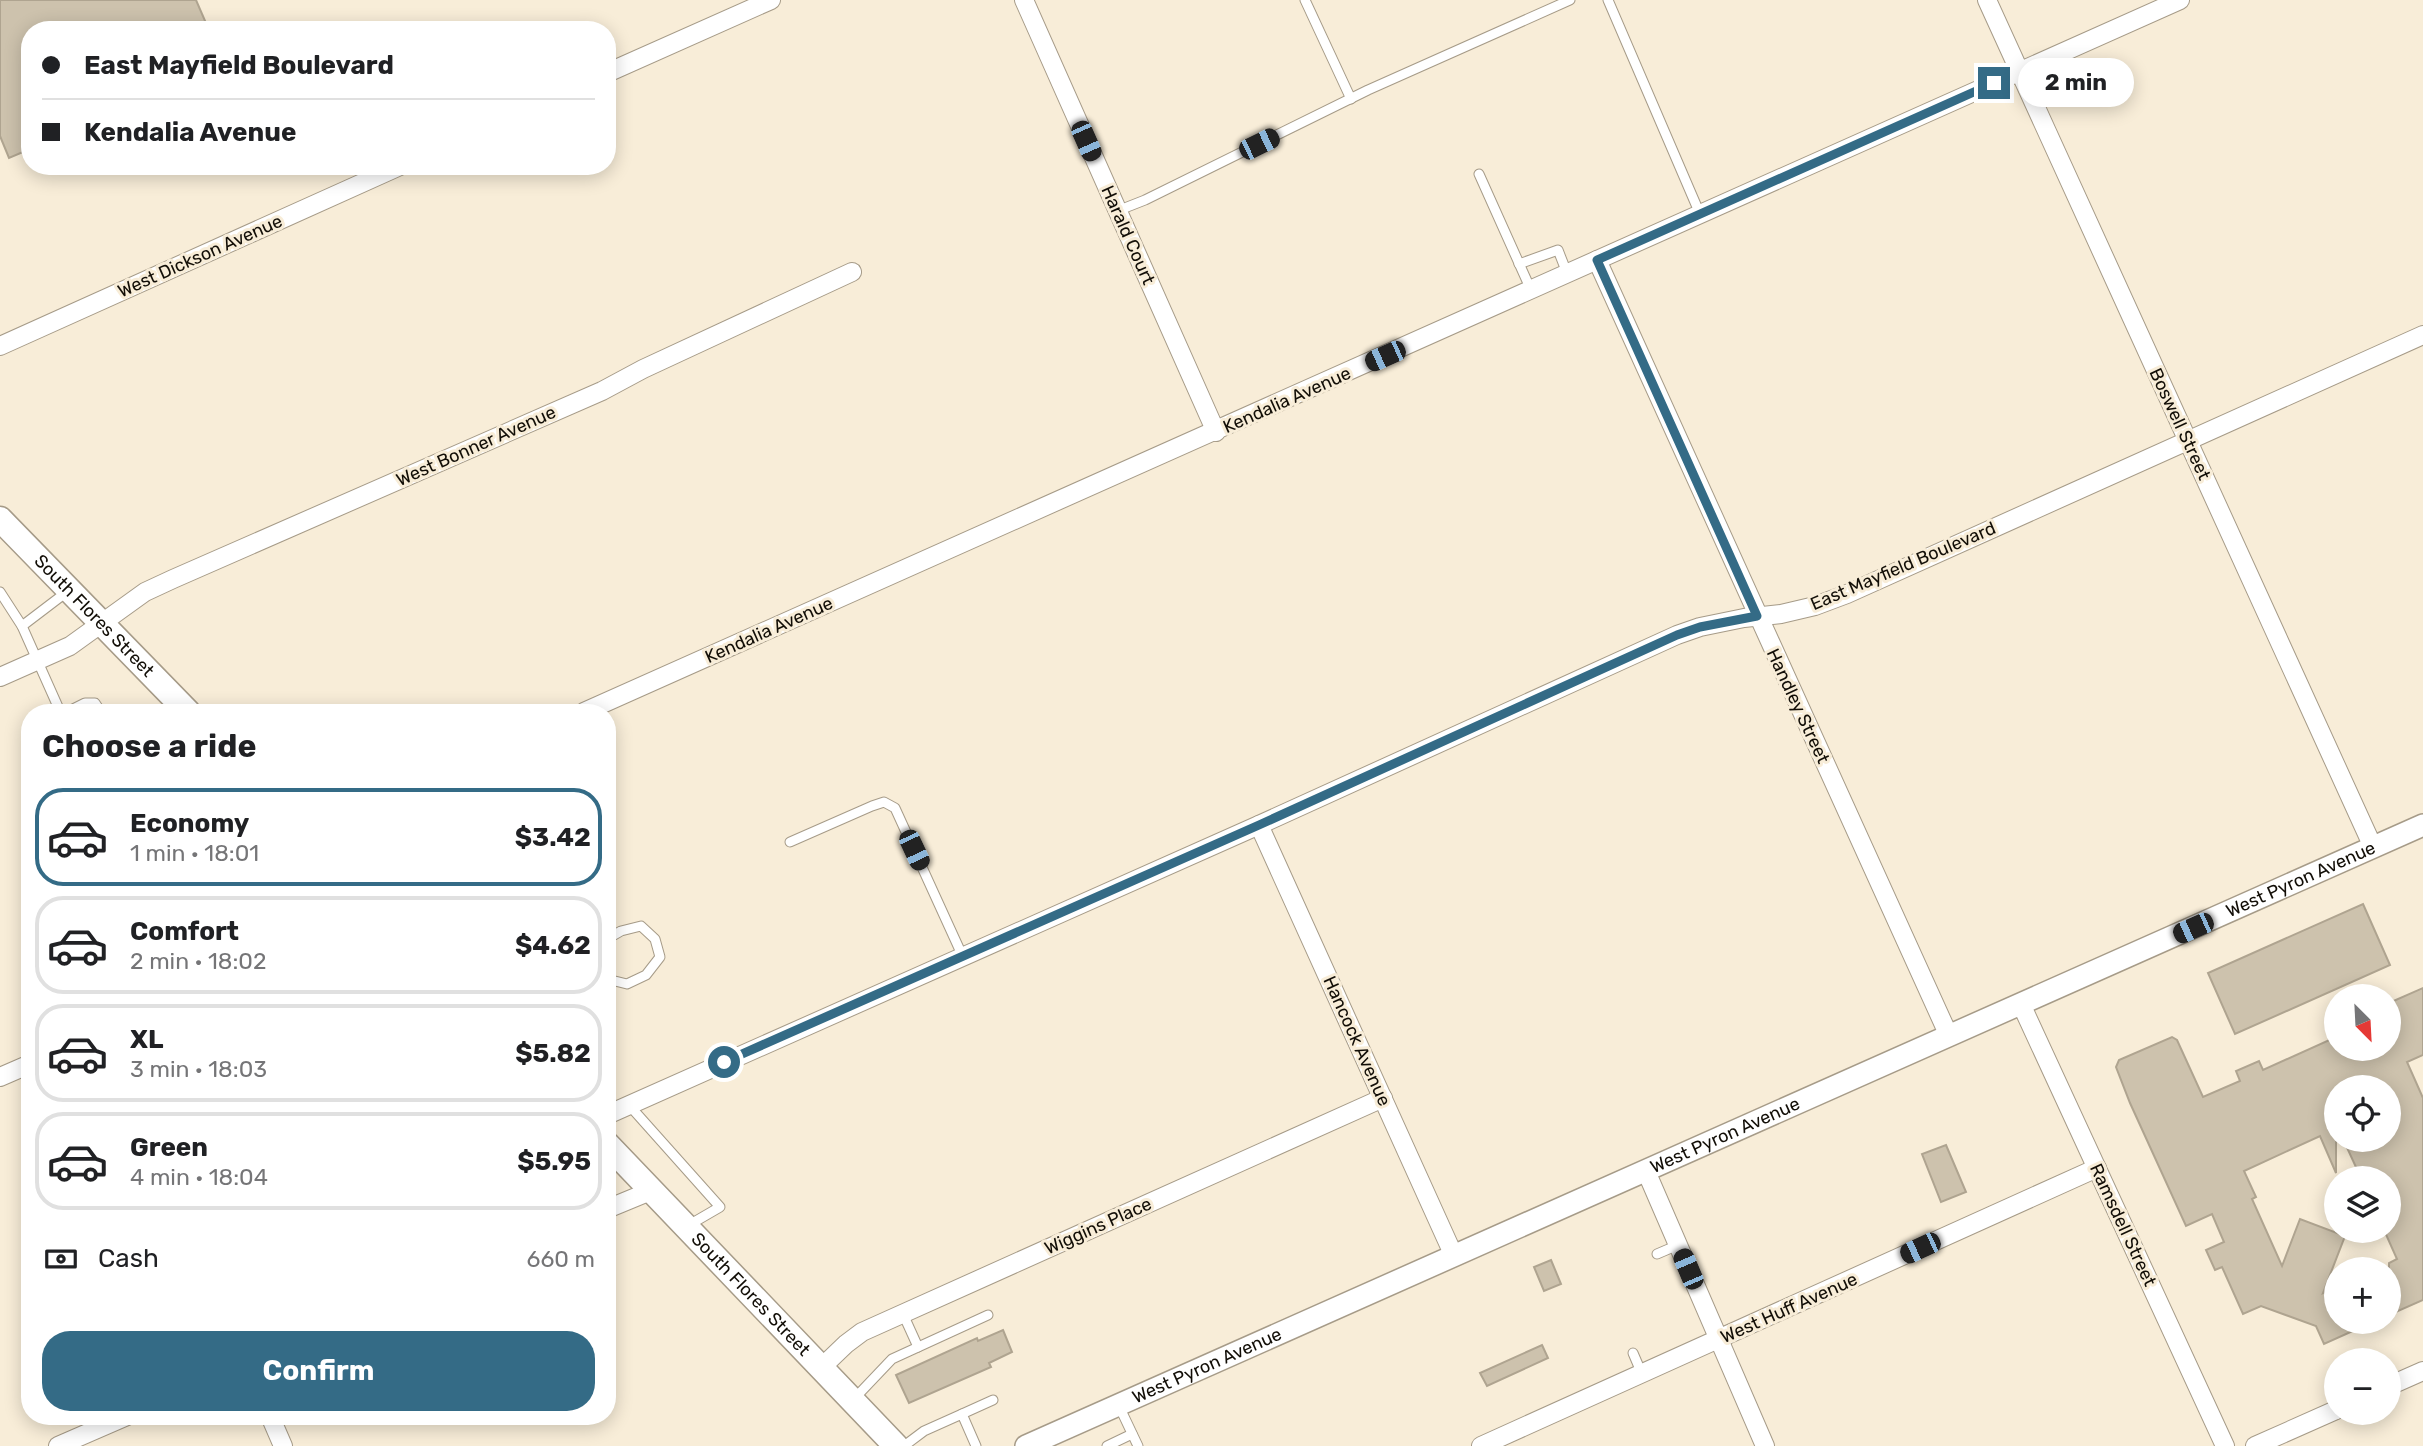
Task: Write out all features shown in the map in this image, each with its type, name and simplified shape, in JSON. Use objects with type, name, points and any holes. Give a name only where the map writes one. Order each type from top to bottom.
[{"type":"main road","name":"South Flores Street","points":[[0,519],[180,704]]},
{"type":"main road","name":"South Flores Street","points":[[616,1153],[896,1446]]},
{"type":"street","points":[[616,69],[771,0]]},
{"type":"street","name":"Harald Court","points":[[1024,0],[1216,432]]},
{"type":"street","name":"Boswell Street","points":[[1987,0],[2373,847]]},
{"type":"street","name":"Kendalia Avenue","points":[[602,704],[2180,0]]},
{"type":"street","name":"West Dickson Avenue","points":[[0,346],[380,175]]},
{"type":"street","name":"Handley Street","points":[[1597,260],[1949,1036]]},
{"type":"street","name":"West Bonner Avenue","points":[[0,677],[69,646],[145,593],[173,579],[602,391],[643,369],[852,272]]},
{"type":"street","name":"East Mayfield Boulevard","points":[[616,1111],[1259,825],[1677,635],[1700,627],[1815,606],[1847,594],[2423,335]]},
{"type":"street","name":"Hancock Avenue","points":[[1259,825],[1454,1256]]},
{"type":"street","name":"West Pyron Avenue","points":[[1030,1445],[2423,825]]},
{"type":"street","name":"Ramsdell Street","points":[[2021,1004],[2225,1446]]},
{"type":"street","points":[[0,1077],[21,1068]]},
{"type":"street","name":"Wiggins Place","points":[[822,1367],[862,1332],[1383,1098]]},
{"type":"street","name":"West Huff Avenue","points":[[1481,1446],[2097,1168]]},
{"type":"street","points":[[1646,1171],[1765,1446]]},
{"type":"street","points":[[616,1205],[653,1190]]},
{"type":"street","points":[[2401,1381],[2423,1371]]},
{"type":"street","points":[[2255,1446],[2324,1415]]},
{"type":"street","points":[[58,1446],[106,1425]]},
{"type":"street","points":[[274,1425],[283,1446]]},
{"type":"lane","points":[[1305,0],[1351,99]]},
{"type":"lane","points":[[1117,211],[1145,200],[1351,99],[1570,0]]},
{"type":"lane","points":[[1608,0],[1700,214]]},
{"type":"lane","points":[[1479,173],[1531,290]]},
{"type":"lane","points":[[1519,264],[1553,249],[1558,250],[1567,273]]},
{"type":"lane","points":[[22,626],[69,590]]},
{"type":"lane","points":[[0,592],[22,626],[57,704]]},
{"type":"lane","points":[[790,842],[884,802],[895,808],[962,957]]},
{"type":"lane","points":[[616,934],[641,926],[655,939],[660,957],[646,975],[627,984],[616,981]]},
{"type":"lane","points":[[629,1105],[720,1207],[688,1226]]},
{"type":"lane","points":[[1657,1254],[1678,1245]]},
{"type":"lane","points":[[903,1314],[918,1347]]},
{"type":"lane","points":[[853,1400],[892,1359],[988,1315]]},
{"type":"lane","points":[[1633,1353],[1642,1374]]},
{"type":"lane","points":[[904,1446],[924,1432],[993,1400]]},
{"type":"lane","points":[[1119,1406],[1138,1446]]},
{"type":"lane","points":[[962,1414],[976,1446]]},
{"type":"lane","points":[[1107,1446],[1132,1434]]},
{"type":"building","points":[[0,0],[196,0],[205,21],[21,21],[21,153],[9,158],[0,136]]},
{"type":"building","points":[[2363,904],[2390,965],[2347,984],[2324,984],[2324,994],[2235,1034],[2208,973]]},
{"type":"building","points":[[2423,988],[2423,1055],[2407,1062],[2423,1098],[2423,1300],[2401,1310],[2401,1257],[2396,1257],[2390,1243],[2401,1243],[2401,1166],[2355,1166],[2349,1152],[2401,1152],[2401,1075],[2324,1075],[2324,1145],[2320,1136],[2244,1171],[2256,1197],[2252,1199],[2282,1266],[2300,1219],[2324,1228],[2324,1243],[2342,1243],[2337,1257],[2324,1257],[2324,1334],[2346,1334],[2324,1344],[2316,1326],[2261,1306],[2243,1314],[2222,1267],[2215,1270],[2206,1250],[2224,1242],[2212,1214],[2186,1226],[2116,1067],[2119,1060],[2172,1037],[2177,1040],[2203,1097],[2240,1081],[2236,1071],[2259,1061],[2263,1070],[2324,1042],[2324,1061],[2401,1061],[2401,998]]},
{"type":"building","points":[[1946,1145],[1966,1192],[1941,1202],[1922,1154]]},
{"type":"building","points":[[2327,1152],[2336,1152],[2336,1166],[2333,1166]]},
{"type":"building","points":[[1551,1260],[1561,1284],[1544,1291],[1534,1267]]},
{"type":"building","points":[[1003,1330],[1012,1352],[989,1363],[991,1367],[909,1403],[896,1375],[977,1338],[978,1341]]},
{"type":"building","points":[[1542,1345],[1548,1358],[1487,1386],[1480,1373]]},
{"type":"route","points":[[724,1062],[1259,825],[1677,635],[1700,627],[1757,616],[1597,260],[1994,83]]}]
